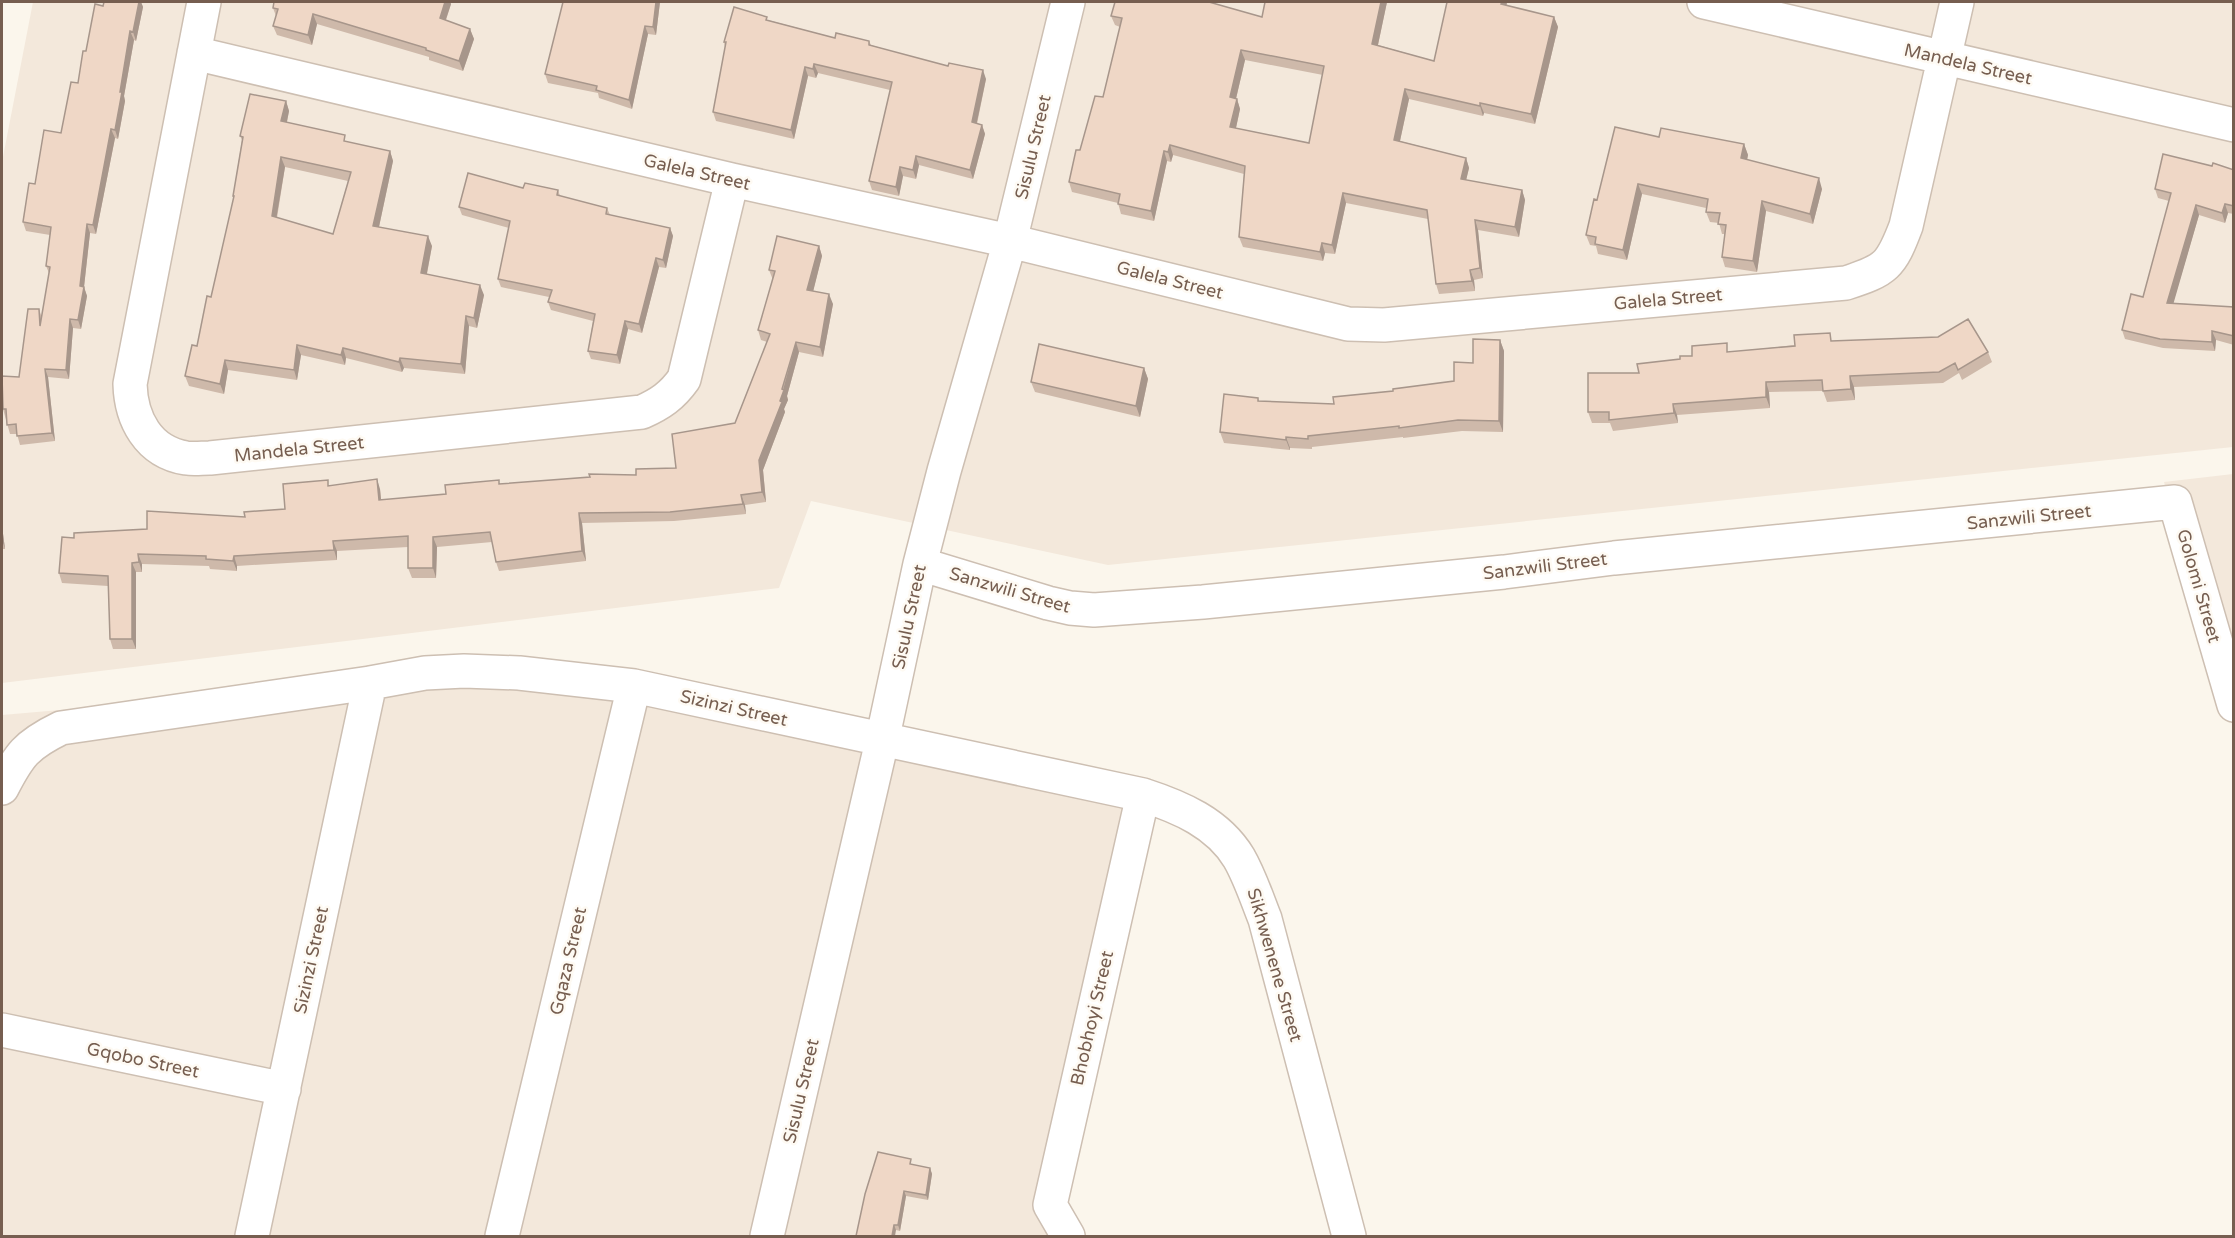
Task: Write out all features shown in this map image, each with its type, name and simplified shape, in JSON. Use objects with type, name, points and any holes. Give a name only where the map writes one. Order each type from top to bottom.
[{"type":"street","name":"Mandela Street","points":[[204,2],[130,384],[131,402],[136,419],[145,434],[170,453],[186,458],[210,458],[642,412],[656,406],[677,389],[687,370],[732,180]]},
{"type":"street","name":"Sisulu Street","points":[[767,1236],[882,741],[920,564],[944,471],[1010,241],[1068,2]]},
{"type":"street","name":"Mandela Street","points":[[1704,2],[2234,125]]},
{"type":"street","name":"Galela Street","points":[[194,53],[732,180],[1010,241],[1348,324],[1384,325],[1846,283],[1877,273],[1896,253],[1906,226],[1957,2]]},
{"type":"street","name":"Sanzwili Street","points":[[920,564],[1048,603],[1094,610],[1203,602],[1504,572],[1614,558],[2175,502]]},
{"type":"street","name":"Golomi Street","points":[[2175,502],[2234,705]]},
{"type":"street","name":"Sizinzi Street","points":[[2,788],[17,759],[36,740],[61,728],[370,683],[425,672],[519,673],[634,686],[882,741]]},
{"type":"street","name":"Sizinzi Street","points":[[252,1236],[370,683]]},
{"type":"street","name":"Gqaza Street","points":[[502,1236],[634,686]]},
{"type":"street","name":"Sikhwenene Street","points":[[882,741],[1143,795],[1176,806],[1204,822],[1225,839],[1239,858],[1265,919],[1349,1236]]},
{"type":"street","name":"Bhobhoyi Street","points":[[1068,1236],[1050,1205],[1143,795]]},
{"type":"street","name":"Gqobo Street","points":[[2,1030],[284,1089]]},
{"type":"shaded area","points":[[33,2],[2233,2],[2233,447],[1108,565],[811,501],[779,588],[2,683],[2,162]]},
{"type":"shaded area","points":[[2233,474],[2233,716],[2164,482]]},
{"type":"shaded area","points":[[464,671],[1143,795],[1050,1205],[1068,1236],[2,1236],[2,715],[370,683]]},
{"type":"building","points":[[104,2],[139,2],[133,32],[130,31],[115,130],[111,129],[93,225],[87,224],[80,286],[84,287],[78,320],[70,319],[66,370],[45,369],[52,433],[17,436],[16,424],[7,425],[6,409],[3,409],[2,376],[19,377],[28,309],[39,309],[40,326],[50,267],[46,266],[51,227],[23,222],[29,183],[35,184],[44,130],[61,133],[71,82],[78,83],[83,51],[86,51],[95,4],[103,6]]},
{"type":"building","points":[[274,2],[445,2],[440,18],[470,29],[459,61],[426,50],[426,48],[313,14],[308,35],[273,26],[278,9],[273,8]]},
{"type":"building","points":[[563,2],[656,2],[653,27],[645,26],[629,100],[596,90],[597,86],[545,74]]},
{"type":"building","points":[[1115,2],[1209,2],[1262,17],[1265,2],[1381,2],[1372,44],[1434,61],[1447,2],[1502,2],[1501,4],[1554,17],[1531,114],[1480,103],[1480,106],[1405,89],[1394,140],[1466,158],[1461,179],[1522,190],[1515,227],[1475,220],[1480,268],[1470,270],[1472,281],[1436,284],[1427,210],[1343,193],[1332,245],[1322,243],[1320,252],[1239,237],[1245,166],[1170,145],[1168,152],[1164,151],[1151,211],[1118,204],[1120,194],[1069,182],[1076,150],[1080,150],[1095,96],[1103,97],[1122,18],[1111,16]],"holes":[[[1241,50],[1324,66],[1309,143],[1230,127],[1237,99],[1230,97]]]},
{"type":"building","points":[[734,7],[767,17],[766,20],[835,38],[836,33],[869,41],[869,45],[948,66],[949,63],[983,70],[972,122],[982,125],[970,170],[916,156],[913,170],[900,167],[896,187],[869,181],[892,82],[814,64],[813,69],[805,67],[791,130],[713,112],[726,42],[724,42]]},
{"type":"building","points":[[250,94],[286,101],[281,121],[345,135],[344,141],[390,151],[373,226],[428,236],[421,273],[480,285],[474,318],[466,316],[461,364],[400,358],[399,362],[343,348],[341,355],[297,345],[294,370],[225,360],[220,384],[185,376],[192,345],[197,346],[207,296],[211,297],[234,196],[243,137],[240,136]],"holes":[[[281,157],[351,172],[333,234],[272,216]]]},
{"type":"building","points":[[1615,127],[1659,137],[1661,128],[1744,144],[1741,158],[1819,178],[1810,214],[1762,201],[1753,261],[1722,257],[1726,225],[1718,224],[1720,213],[1706,212],[1708,199],[1638,184],[1623,250],[1595,244],[1596,237],[1586,235]]},
{"type":"building","points":[[2163,154],[2212,166],[2213,163],[2234,170],[2234,206],[2225,204],[2222,213],[2196,205],[2167,303],[2234,307],[2234,336],[2212,331],[2212,342],[2160,339],[2122,330],[2131,294],[2143,297],[2171,193],[2155,189]]},
{"type":"building","points":[[468,173],[523,188],[525,183],[558,190],[557,195],[607,208],[606,214],[670,228],[663,260],[656,258],[639,324],[625,321],[617,355],[588,351],[595,314],[548,302],[552,290],[498,279],[510,221],[459,207]]},
{"type":"building","points":[[777,236],[819,246],[807,290],[829,294],[820,347],[796,342],[782,389],[784,390],[780,401],[782,402],[759,460],[762,492],[741,495],[743,504],[670,512],[579,513],[582,551],[496,562],[490,532],[433,537],[433,568],[408,568],[408,536],[333,541],[334,550],[234,556],[233,561],[206,559],[206,556],[138,554],[139,562],[132,563],[132,639],[110,639],[108,576],[59,573],[62,537],[74,538],[74,533],[147,529],[147,511],[245,517],[244,512],[285,509],[283,484],[328,480],[328,486],[377,479],[379,500],[446,494],[445,485],[499,480],[499,484],[590,477],[589,474],[636,475],[636,469],[676,468],[672,434],[735,423],[770,334],[758,330],[775,271],[769,270]]},
{"type":"building","points":[[1968,319],[1988,352],[1958,370],[1955,363],[1939,372],[1850,376],[1851,389],[1823,391],[1822,380],[1766,382],[1766,397],[1673,404],[1674,413],[1609,420],[1609,412],[1588,412],[1588,373],[1639,373],[1637,364],[1692,356],[1692,346],[1727,343],[1727,352],[1795,346],[1794,335],[1830,333],[1831,341],[1938,337]]},
{"type":"building","points":[[1473,339],[1500,340],[1499,421],[1458,420],[1308,436],[1308,439],[1286,437],[1286,440],[1220,432],[1224,394],[1258,398],[1258,401],[1334,404],[1333,397],[1393,391],[1393,389],[1454,381],[1454,362],[1473,363]]},
{"type":"building","points":[[1039,344],[1144,368],[1136,406],[1031,382]]},
{"type":"building","points":[[878,1152],[911,1159],[910,1164],[930,1168],[926,1195],[904,1191],[898,1225],[894,1225],[892,1236],[856,1236],[865,1194]]}]
